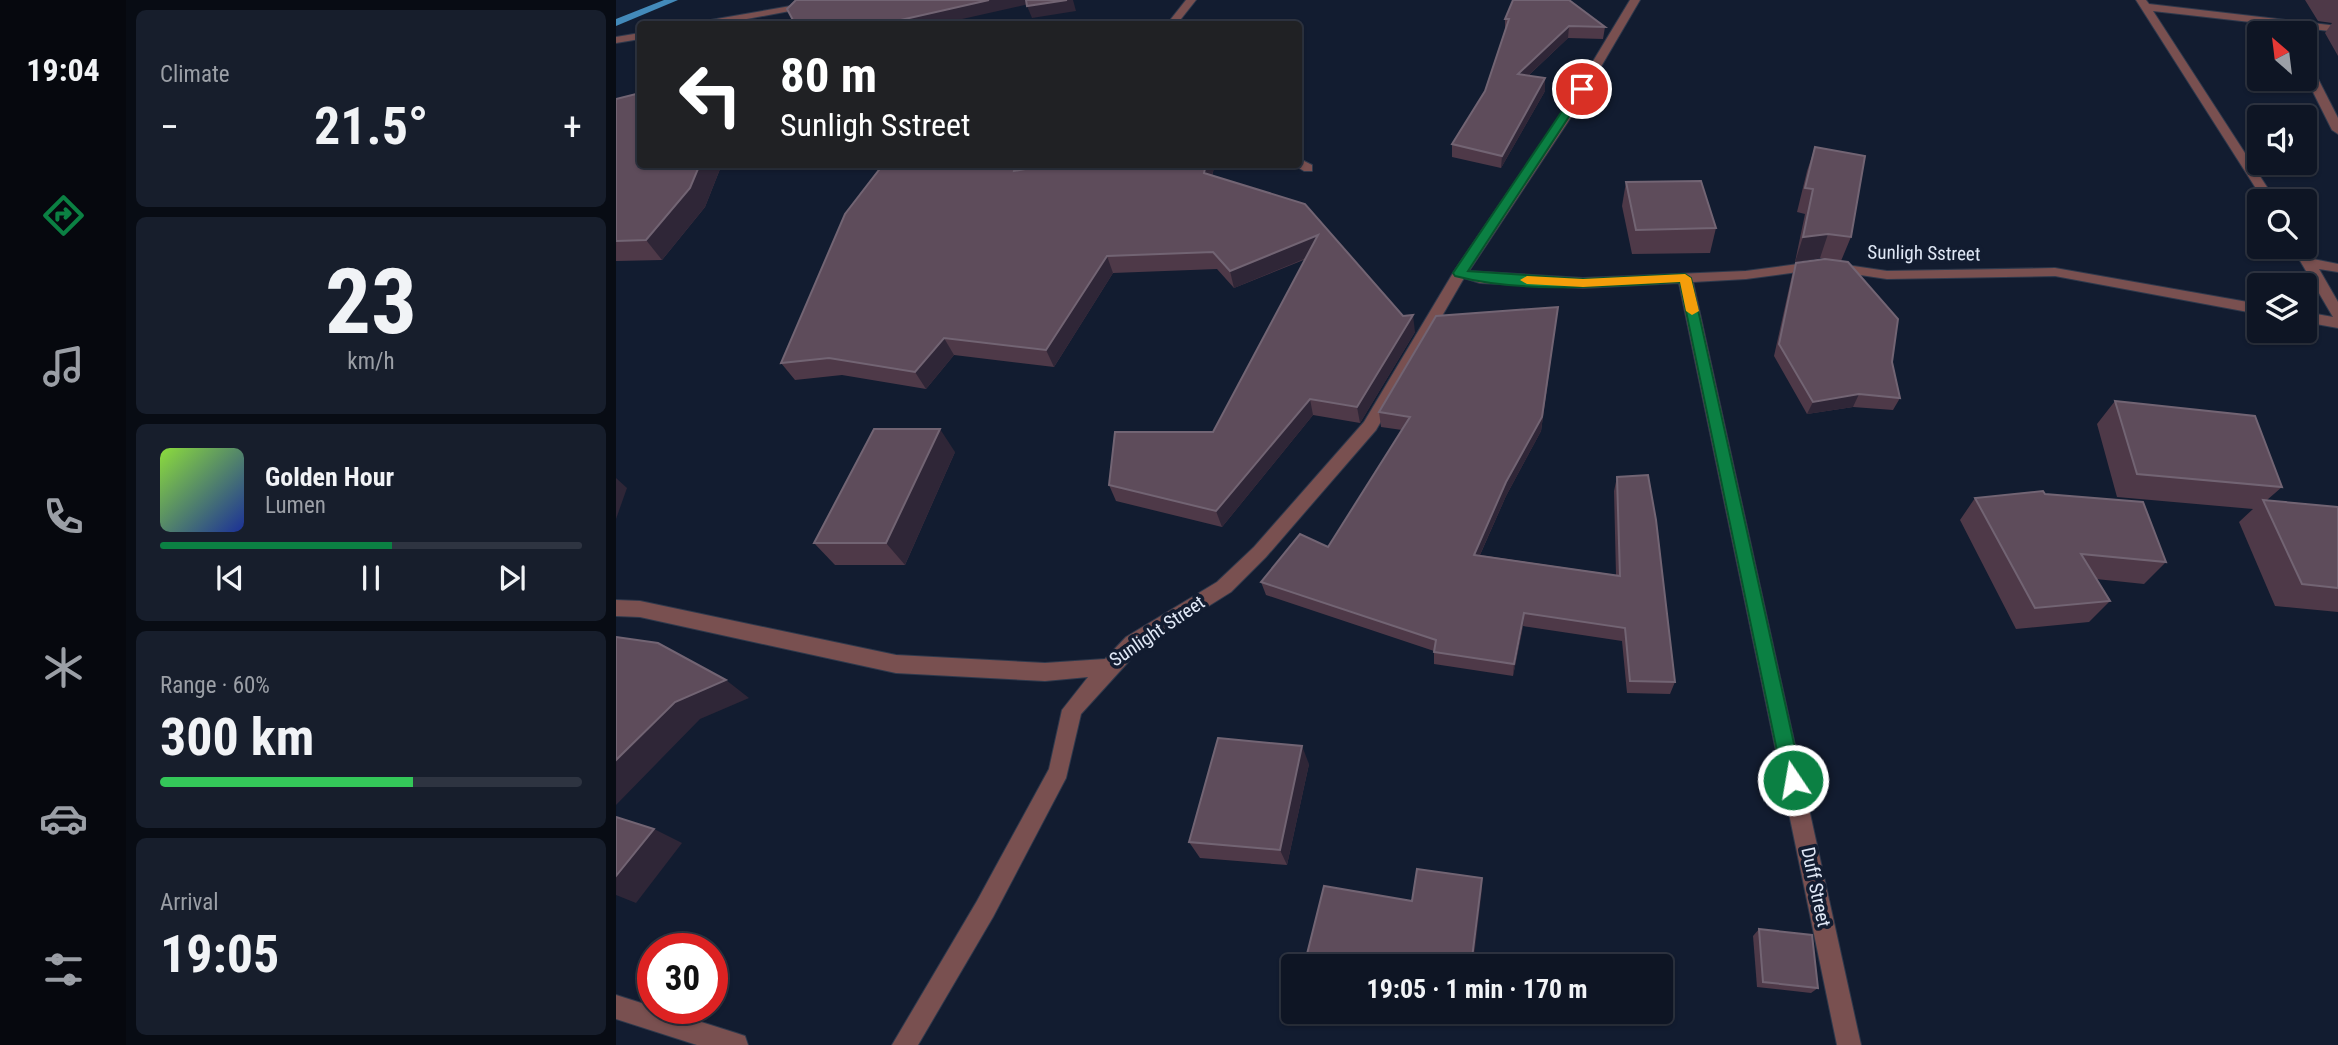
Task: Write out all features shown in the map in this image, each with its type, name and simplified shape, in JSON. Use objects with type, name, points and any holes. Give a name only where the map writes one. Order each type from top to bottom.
[{"type":"street","points":[[722,21],[843,0]]},
{"type":"street","points":[[1174,21],[1191,0]]},
{"type":"street","name":"Sunlight Street","points":[[616,608],[640,609],[896,664],[1045,672],[1110,667],[1133,643],[1224,587],[1309,498],[1370,426],[1460,273],[1569,111],[1635,0]]},
{"type":"street","points":[[2143,3],[2338,29]]},
{"type":"street","points":[[2143,3],[2262,189]]},
{"type":"street","points":[[616,40],[637,36]]},
{"type":"street","points":[[2317,89],[2338,130]]},
{"type":"street","points":[[2306,259],[2338,314]]},
{"type":"street","points":[[2309,263],[2338,268]]},
{"type":"street","name":"Sunligh Sstreet","points":[[1460,273],[1480,278],[1583,283],[1746,275],[1820,265],[1887,275],[2055,272],[2247,307]]},
{"type":"street","name":"Duff Street","points":[[1685,278],[1849,1045]]},
{"type":"street","points":[[2317,319],[2338,323]]},
{"type":"street","points":[[904,1045],[985,909],[1059,771],[1072,710],[1110,667]]},
{"type":"street","points":[[616,1007],[736,1045]]},
{"type":"building","points":[[796,0],[989,0],[896,21],[793,21],[787,9]]},
{"type":"building","points":[[1026,0],[1067,0],[1027,6]]},
{"type":"building","points":[[1513,0],[1569,0],[1605,27],[1569,26],[1518,74],[1545,78],[1502,156],[1452,144],[1485,91]]},
{"type":"building","points":[[637,94],[637,168],[698,168],[690,188],[646,240],[616,241],[616,99]]},
{"type":"building","points":[[1815,147],[1865,156],[1851,237],[1828,234],[1803,237],[1813,189],[1805,188]]},
{"type":"building","points":[[880,168],[1015,168],[1014,171],[1031,168],[1205,168],[1204,173],[1305,204],[1403,316],[1413,315],[1357,407],[1310,399],[1216,511],[1109,485],[1115,432],[1213,432],[1318,235],[1230,271],[1213,252],[1107,256],[1046,350],[944,338],[915,372],[829,358],[781,363],[845,214]]},
{"type":"building","points":[[1701,181],[1716,228],[1636,230],[1626,182]]},
{"type":"building","points":[[1825,259],[1848,262],[1898,319],[1892,362],[1900,398],[1859,394],[1813,402],[1779,344],[1796,263]]},
{"type":"building","points":[[1558,307],[1542,417],[1506,482],[1474,555],[1620,576],[1617,477],[1648,475],[1656,520],[1675,682],[1630,681],[1625,628],[1524,613],[1514,664],[1434,652],[1436,640],[1261,582],[1300,534],[1328,547],[1410,417],[1379,412],[1436,316]]},
{"type":"building","points":[[2115,401],[2255,416],[2282,487],[2137,474]]},
{"type":"building","points":[[874,429],[940,429],[886,543],[814,543]]},
{"type":"building","points":[[2043,491],[2045,494],[2143,502],[2166,562],[2081,554],[2110,601],[2035,608],[1975,498]]},
{"type":"building","points":[[2263,500],[2338,507],[2338,588],[2302,584]]},
{"type":"building","points":[[616,637],[658,643],[726,680],[675,702],[616,760]]},
{"type":"building","points":[[1218,738],[1302,746],[1280,850],[1189,842]]},
{"type":"building","points":[[616,817],[654,829],[616,876]]},
{"type":"building","points":[[1417,869],[1482,878],[1472,954],[1307,954],[1324,886],[1412,901]]},
{"type":"building","points":[[1759,929],[1812,935],[1818,988],[1763,982]]},
{"type":"waterway","points":[[616,23],[673,0]]},
{"type":"slow traffic","points":[[1527,280],[1583,283],[1685,278],[1692,311]]},
{"type":"route","points":[[1582,89],[1460,273],[1480,278],[1583,283],[1685,278],[1793,780]]}]
